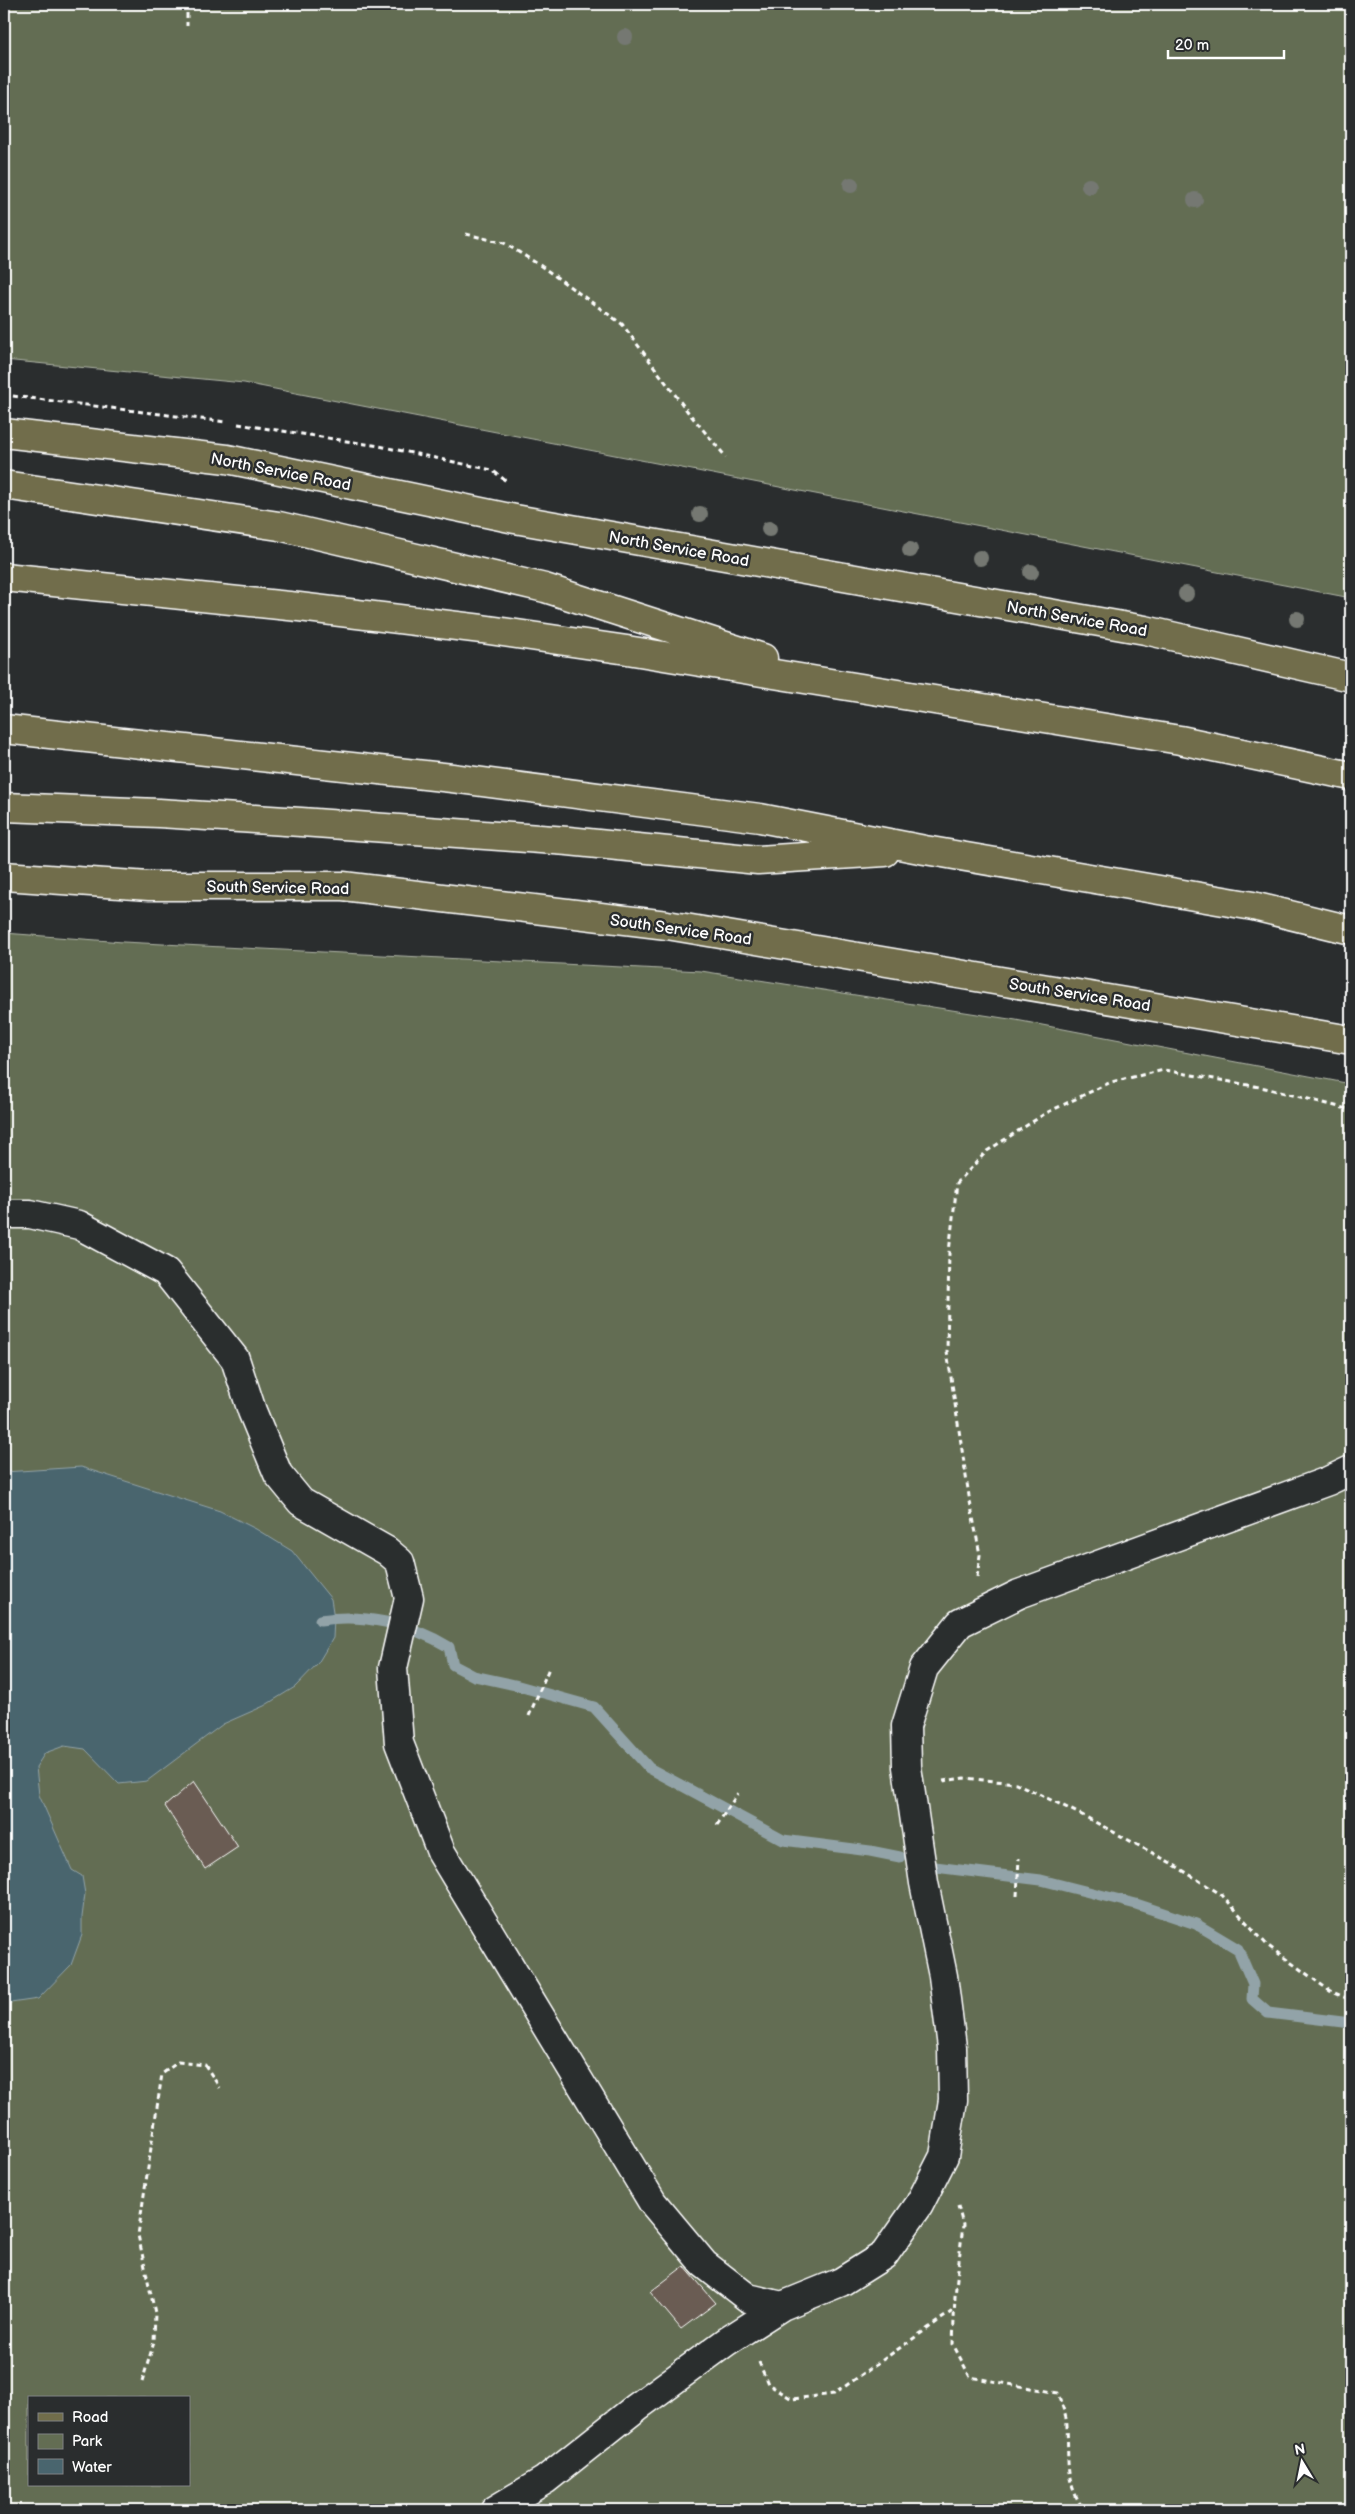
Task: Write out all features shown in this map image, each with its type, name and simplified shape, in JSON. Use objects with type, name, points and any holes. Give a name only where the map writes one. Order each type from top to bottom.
[{"type":"main road","name":"North Service Road","points":[[4,433],[227,459],[514,519],[1145,630],[1351,677]]},
{"type":"main road","points":[[4,485],[279,526],[535,586],[850,686]]},
{"type":"main road","points":[[4,577],[299,607],[482,629],[850,686],[1180,740],[1351,776]]},
{"type":"main road","points":[[4,729],[452,778],[760,818],[925,850],[1253,906],[1351,930]]},
{"type":"main road","points":[[4,807],[159,813],[321,823],[568,841],[758,860],[925,850]]},
{"type":"main road","name":"South Service Road","points":[[4,876],[149,886],[343,886],[657,924],[1351,1040]]},
{"type":"lane","points":[[4,1214],[30,1214],[79,1224],[166,1272],[235,1359],[252,1411],[278,1474],[301,1502],[387,1551],[400,1562],[409,1598],[393,1668],[399,1743],[441,1852],[653,2203],[704,2264],[748,2298],[782,2306]]},
{"type":"lane","points":[[495,2510],[545,2480],[637,2407],[746,2329],[782,2306],[841,2282],[884,2255],[919,2205],[944,2156],[953,2100],[952,2047],[943,1976],[924,1883],[909,1785],[906,1726],[924,1668],[960,1623],[1019,1594],[1283,1498],[1351,1470]]},
{"type":"path","points":[[186,4],[188,26]]},
{"type":"path","points":[[466,234],[504,243],[541,266],[622,324],[688,412],[726,457]]},
{"type":"path","points":[[972,1617],[980,1555],[947,1351],[949,1252],[957,1183],[987,1150],[1046,1113],[1111,1082],[1164,1070],[1265,1088],[1351,1110]]},
{"type":"path","points":[[530,1716],[549,1668]]},
{"type":"path","points":[[909,1785],[964,1778],[1016,1784],[1082,1815],[1171,1863],[1222,1895],[1267,1945],[1330,1991],[1351,2000]]},
{"type":"path","points":[[717,1825],[738,1793]]},
{"type":"path","points":[[1017,1896],[1020,1858]]},
{"type":"path","points":[[142,2382],[154,2342],[155,2313],[138,2235],[162,2074],[178,2062],[205,2065],[220,2088]]},
{"type":"path","points":[[944,2156],[963,2225],[954,2310],[953,2344],[970,2376],[1058,2393],[1068,2425],[1066,2465],[1075,2497],[1084,2510]]},
{"type":"path","points":[[746,2329],[768,2384],[792,2399],[834,2394],[954,2310]]},
{"type":"green space","points":[[4,4],[1351,4],[1351,598],[244,383],[4,360]]},
{"type":"green space","points":[[4,933],[123,942],[701,971],[1016,1020],[1351,1084],[1351,2510],[4,2510]]},
{"type":"water","points":[[81,1467],[220,1511],[256,1529],[292,1551],[331,1599],[334,1618],[333,1638],[318,1663],[295,1687],[264,1706],[223,1724],[147,1781],[119,1784],[85,1749],[64,1746],[45,1753],[36,1767],[39,1795],[72,1870],[82,1876],[85,1894],[82,1935],[71,1965],[38,1999],[4,2004],[4,1472]]},
{"type":"building","points":[[194,1781],[238,1847],[205,1869],[165,1806]]},
{"type":"building","points":[[684,2266],[716,2303],[681,2329],[650,2292]]},
{"type":"waterway","points":[[320,1620],[337,1618],[370,1619],[419,1632],[449,1647],[453,1665],[474,1676],[515,1685],[594,1707],[649,1768],[783,1840],[870,1851],[900,1857]]},
{"type":"waterway","points":[[935,1867],[1041,1880],[1136,1904],[1196,1924],[1238,1949],[1253,1984],[1252,1999],[1268,2013],[1351,2023]]}]
